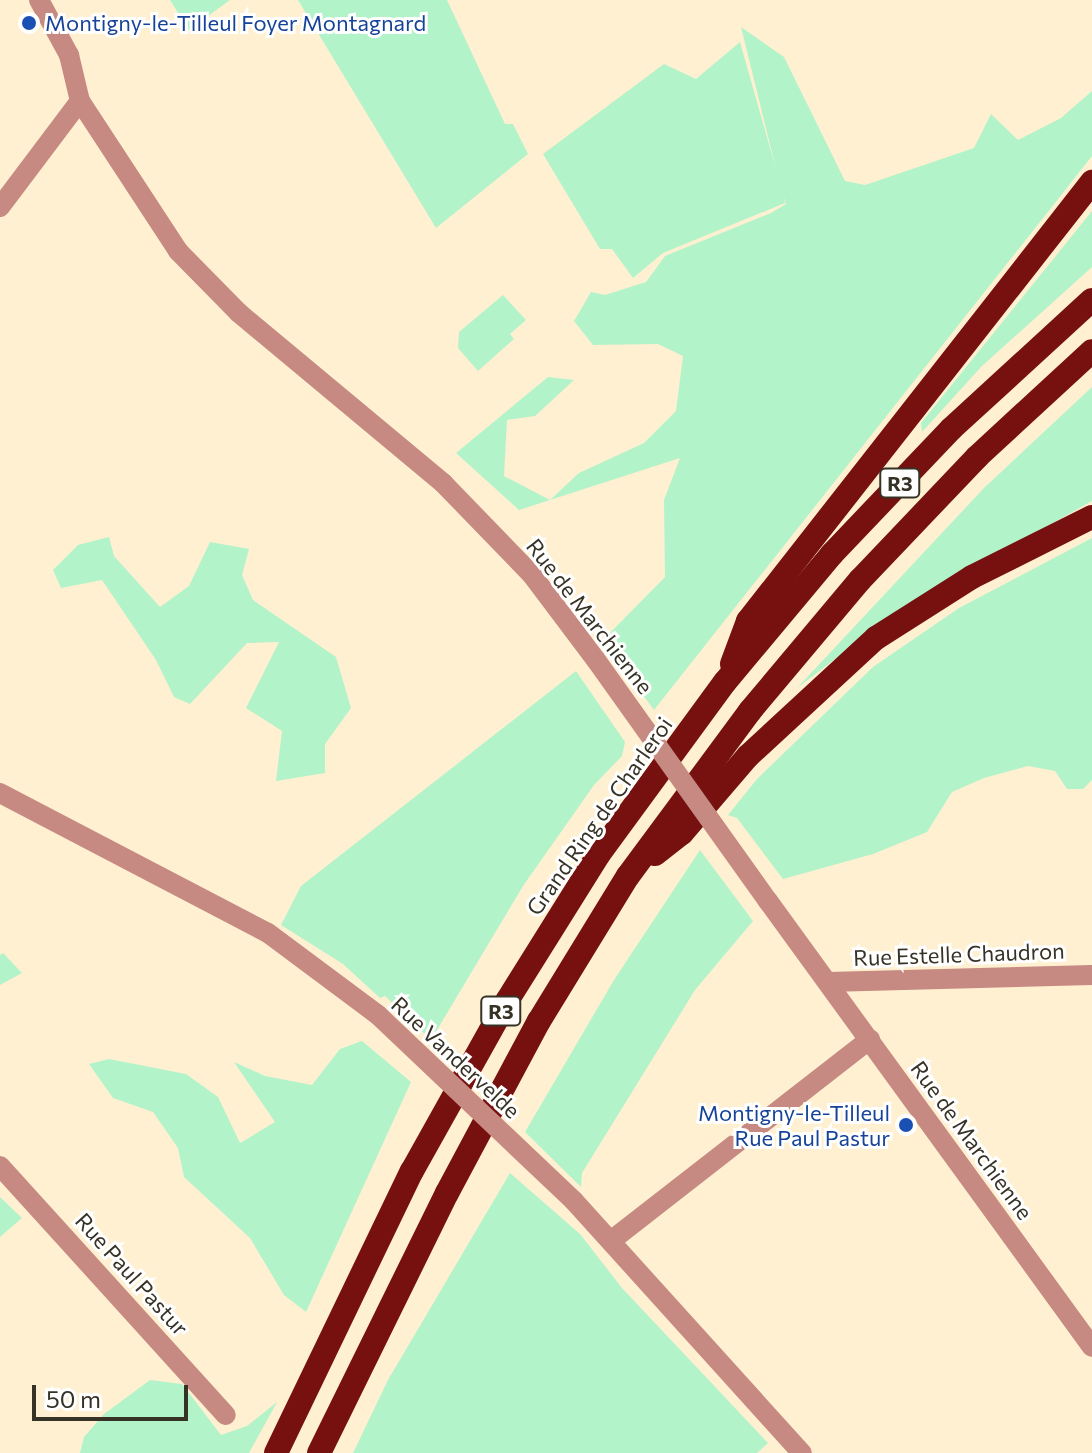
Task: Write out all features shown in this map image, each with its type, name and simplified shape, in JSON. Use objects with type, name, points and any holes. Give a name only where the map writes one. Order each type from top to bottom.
[{"type":"highway","points":[[725,682],[748,621],[1092,182]]},
{"type":"highway","name":"Grand Ring de Charleroi","points":[[276,1453],[412,1171],[507,1001],[599,854],[725,682],[832,554],[951,429],[1092,300]]},
{"type":"highway","name":"R3","points":[[319,1453],[490,1114],[628,876],[750,711],[860,580],[977,457],[1092,351]]},
{"type":"highway","points":[[628,876],[682,833],[748,756],[876,638],[972,577],[1092,517]]},
{"type":"street","name":"Rue de Marchienne","points":[[39,0],[69,55],[80,101],[178,251],[213,290],[443,483],[532,575],[1092,1347]]},
{"type":"street","points":[[0,207],[80,101]]},
{"type":"street","name":"Rue Vandervelde","points":[[0,793],[268,933],[378,1015],[612,1240],[802,1453]]},
{"type":"street","name":"Rue Estelle Chaudron","points":[[828,982],[1092,975]]},
{"type":"street","points":[[612,1240],[870,1039]]},
{"type":"street","name":"Rue Paul Pastur","points":[[0,1166],[226,1415]]},
{"type":"green space","points":[[170,0],[230,0],[189,30]]},
{"type":"green space","points":[[298,0],[447,0],[505,124],[513,124],[528,154],[436,228]]},
{"type":"green space","points":[[741,27],[784,57],[845,181],[865,185],[974,148],[991,114],[1018,140],[1061,118],[1092,91],[1092,156],[654,710],[603,640],[665,577],[664,500],[680,458],[550,500],[579,473],[644,443],[676,411],[683,356],[658,344],[593,345],[574,321],[591,292],[605,295],[646,282],[665,256],[786,204],[784,197],[785,203],[663,253],[633,278],[612,249],[600,249],[543,154],[664,64],[696,79],[740,42],[776,169]]},
{"type":"green space","points":[[1092,211],[1092,267],[982,366],[922,432],[921,423]]},
{"type":"green space","points":[[503,295],[526,320],[510,334],[514,339],[478,371],[458,348],[459,332]]},
{"type":"green space","points":[[548,377],[574,380],[535,416],[507,420],[504,476],[550,500],[519,510],[456,453]]},
{"type":"green space","points":[[1092,387],[1092,501],[905,606],[797,688],[984,488]]},
{"type":"green space","points":[[109,537],[114,556],[160,607],[189,586],[210,542],[249,549],[242,575],[253,600],[336,657],[351,708],[325,744],[325,773],[276,781],[282,731],[246,708],[279,642],[247,643],[190,704],[174,697],[156,660],[102,580],[61,588],[53,570],[78,545]]},
{"type":"green space","points":[[1092,538],[1092,780],[1083,789],[1067,789],[1055,771],[1028,766],[984,778],[952,792],[927,832],[873,854],[783,879],[737,818],[728,815],[757,779],[873,667],[959,608]]},
{"type":"green space","points":[[576,671],[625,742],[622,756],[594,785],[523,886],[431,1040],[385,996],[380,998],[343,964],[281,925],[301,886]]},
{"type":"green space","points":[[700,850],[753,921],[695,990],[582,1173],[581,1187],[525,1132],[614,980]]},
{"type":"green space","points":[[3,953],[22,973],[0,985],[0,955]]},
{"type":"green space","points":[[362,1041],[411,1082],[306,1312],[284,1295],[250,1238],[184,1177],[178,1148],[153,1112],[113,1098],[89,1064],[109,1059],[186,1074],[218,1097],[240,1143],[275,1122],[234,1062],[265,1076],[312,1085],[340,1049]]},
{"type":"green space","points":[[510,1173],[580,1234],[622,1288],[768,1443],[757,1453],[353,1453],[388,1380]]},
{"type":"green space","points":[[0,1197],[22,1218],[0,1237]]},
{"type":"green space","points":[[150,1380],[182,1384],[221,1435],[247,1426],[277,1402],[249,1453],[80,1453],[84,1437],[104,1414]]},
{"type":"place","name":"Montigny-le-Tilleul Foyer Montagnard","points":[[29,23]]},
{"type":"place","name":"Montigny-le-Tilleul Rue Paul Pastur","points":[[906,1125]]}]
